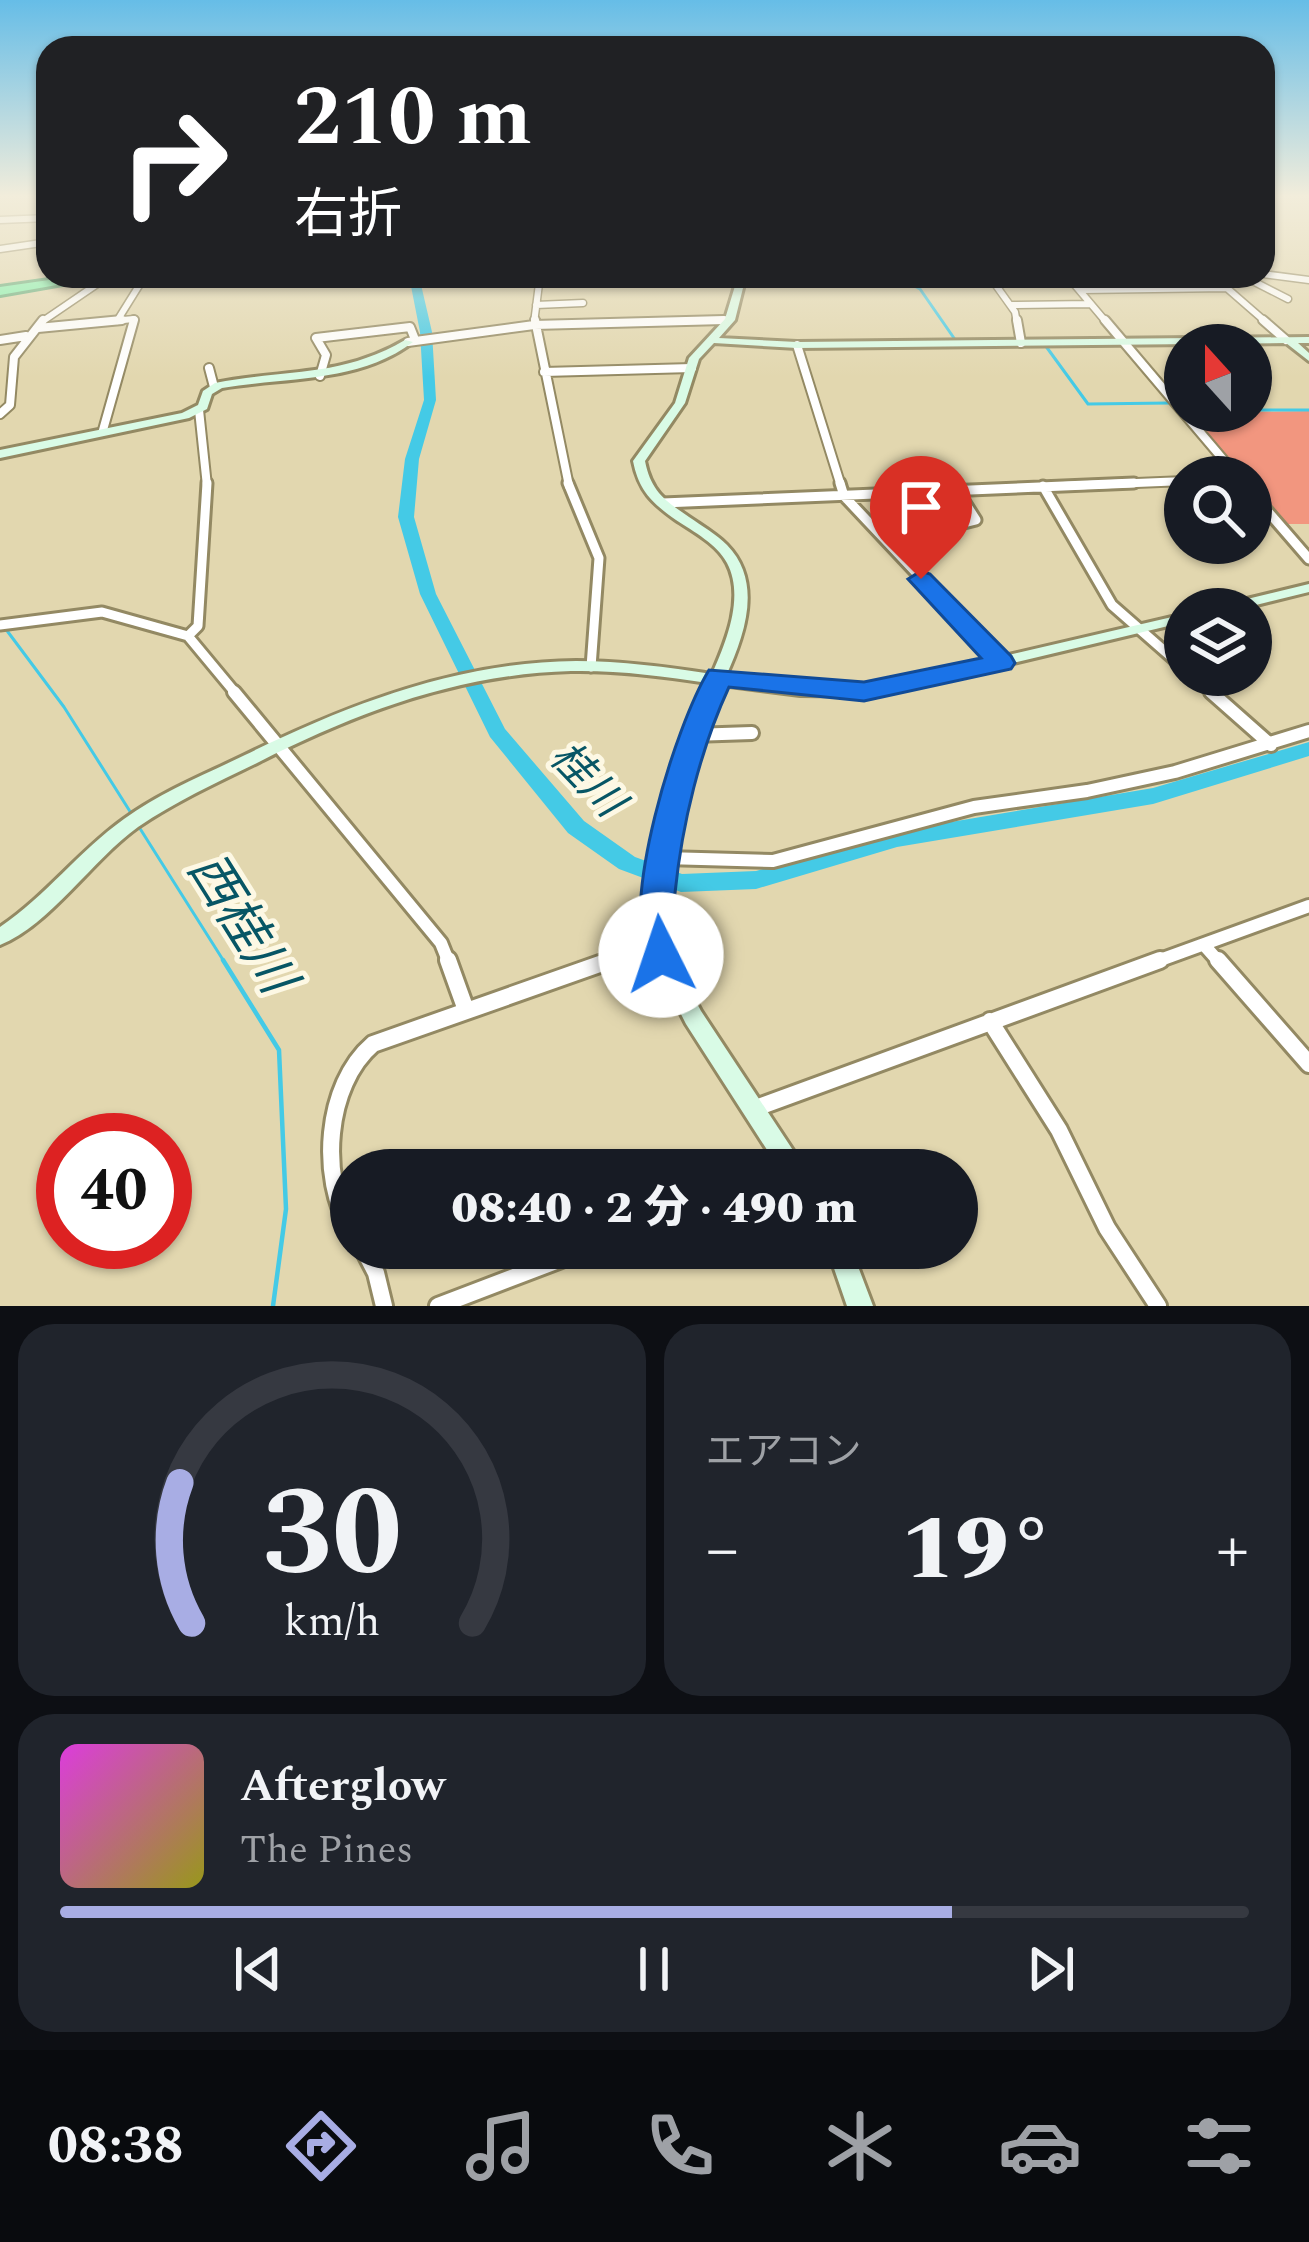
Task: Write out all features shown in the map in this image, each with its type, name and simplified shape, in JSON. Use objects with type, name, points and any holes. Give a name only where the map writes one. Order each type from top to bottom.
[{"type":"highway","points":[[0,291],[36,286]]},
{"type":"street","points":[[1275,276],[1309,280]]},
{"type":"street","points":[[0,414],[10,405],[14,356],[29,335],[84,288]]},
{"type":"street","points":[[117,321],[138,288]]},
{"type":"street","points":[[538,288],[534,325],[570,493],[598,558],[591,667]]},
{"type":"street","points":[[739,288],[730,320],[697,353],[680,403],[638,461],[642,480],[664,503],[734,560],[740,584],[733,652],[692,735],[658,889],[658,944],[674,981],[781,1149]]},
{"type":"street","points":[[998,288],[1011,305],[1021,343]]},
{"type":"street","points":[[1080,290],[1227,288],[1309,358]]},
{"type":"street","points":[[1266,288],[1288,299]]},
{"type":"street","points":[[1080,290],[1220,456]]},
{"type":"street","points":[[536,304],[583,303]]},
{"type":"street","points":[[1011,305],[1091,304]]},
{"type":"street","points":[[38,328],[134,319],[103,430]]},
{"type":"street","points":[[214,387],[320,376],[382,358],[414,338],[433,335],[534,325],[730,320]]},
{"type":"street","points":[[320,376],[326,355],[316,338],[410,328],[414,338]]},
{"type":"street","points":[[0,340],[29,335]]},
{"type":"street","points":[[710,340],[797,345],[1309,340]]},
{"type":"street","points":[[797,345],[844,496],[1001,663]]},
{"type":"street","points":[[188,636],[198,626],[208,475],[199,410],[214,387],[209,368]]},
{"type":"street","points":[[544,372],[692,368]]},
{"type":"street","points":[[0,454],[199,410]]},
{"type":"street","points":[[664,503],[1164,482]]},
{"type":"street","points":[[1043,486],[1111,602],[1164,651]]},
{"type":"street","points":[[952,526],[976,520],[957,490]]},
{"type":"street","points":[[1272,516],[1309,559]]},
{"type":"street","points":[[1294,542],[1309,542]]},
{"type":"street","points":[[1272,597],[1309,588]]},
{"type":"street","points":[[0,609],[6,623],[49,622],[102,612],[188,636],[441,943],[466,1010]]},
{"type":"street","points":[[0,937],[47,903],[135,820],[278,745],[377,700],[453,678],[591,667],[864,692],[1164,623]]},
{"type":"street","points":[[1215,696],[1271,746]]},
{"type":"street","points":[[665,860],[773,860],[974,807],[1087,791],[1271,746],[1309,731]]},
{"type":"street","points":[[692,735],[752,733]]},
{"type":"street","points":[[756,1108],[1309,906]]},
{"type":"street","points":[[337,1149],[349,1068],[373,1044],[658,944]]},
{"type":"street","points":[[1204,945],[1309,1064]]},
{"type":"street","points":[[990,1021],[1059,1130],[1107,1228],[1158,1306]]},
{"type":"street","points":[[374,1269],[384,1306]]},
{"type":"street","points":[[439,1306],[535,1269]]},
{"type":"street","points":[[847,1269],[860,1306]]},
{"type":"shaded area","points":[[1309,411],[1309,524],[1285,524],[1272,509],[1272,456],[1226,456],[1205,432],[1272,432],[1272,412]]},
{"type":"waterway","name":"桂川","points":[[417,288],[426,332],[430,400],[412,459],[406,517],[428,594],[497,732],[576,827],[627,863],[681,883],[756,880],[897,839],[1153,796],[1309,749]]},
{"type":"waterway","points":[[918,288],[956,341]]},
{"type":"waterway","points":[[1045,345],[1088,404],[1164,403]]},
{"type":"waterway","points":[[971,346],[1005,346]]},
{"type":"waterway","points":[[1272,410],[1309,410]]},
{"type":"waterway","name":"西桂川","points":[[5,628],[64,707],[131,813]]},
{"type":"waterway","name":"西桂川","points":[[139,827],[225,963]]},
{"type":"waterway","name":"西桂川","points":[[223,960],[279,1050],[286,1209],[273,1306]]},
{"type":"route","points":[[661,955],[655,912],[658,889],[692,735],[719,677],[864,692],[1001,663],[921,579]]}]
